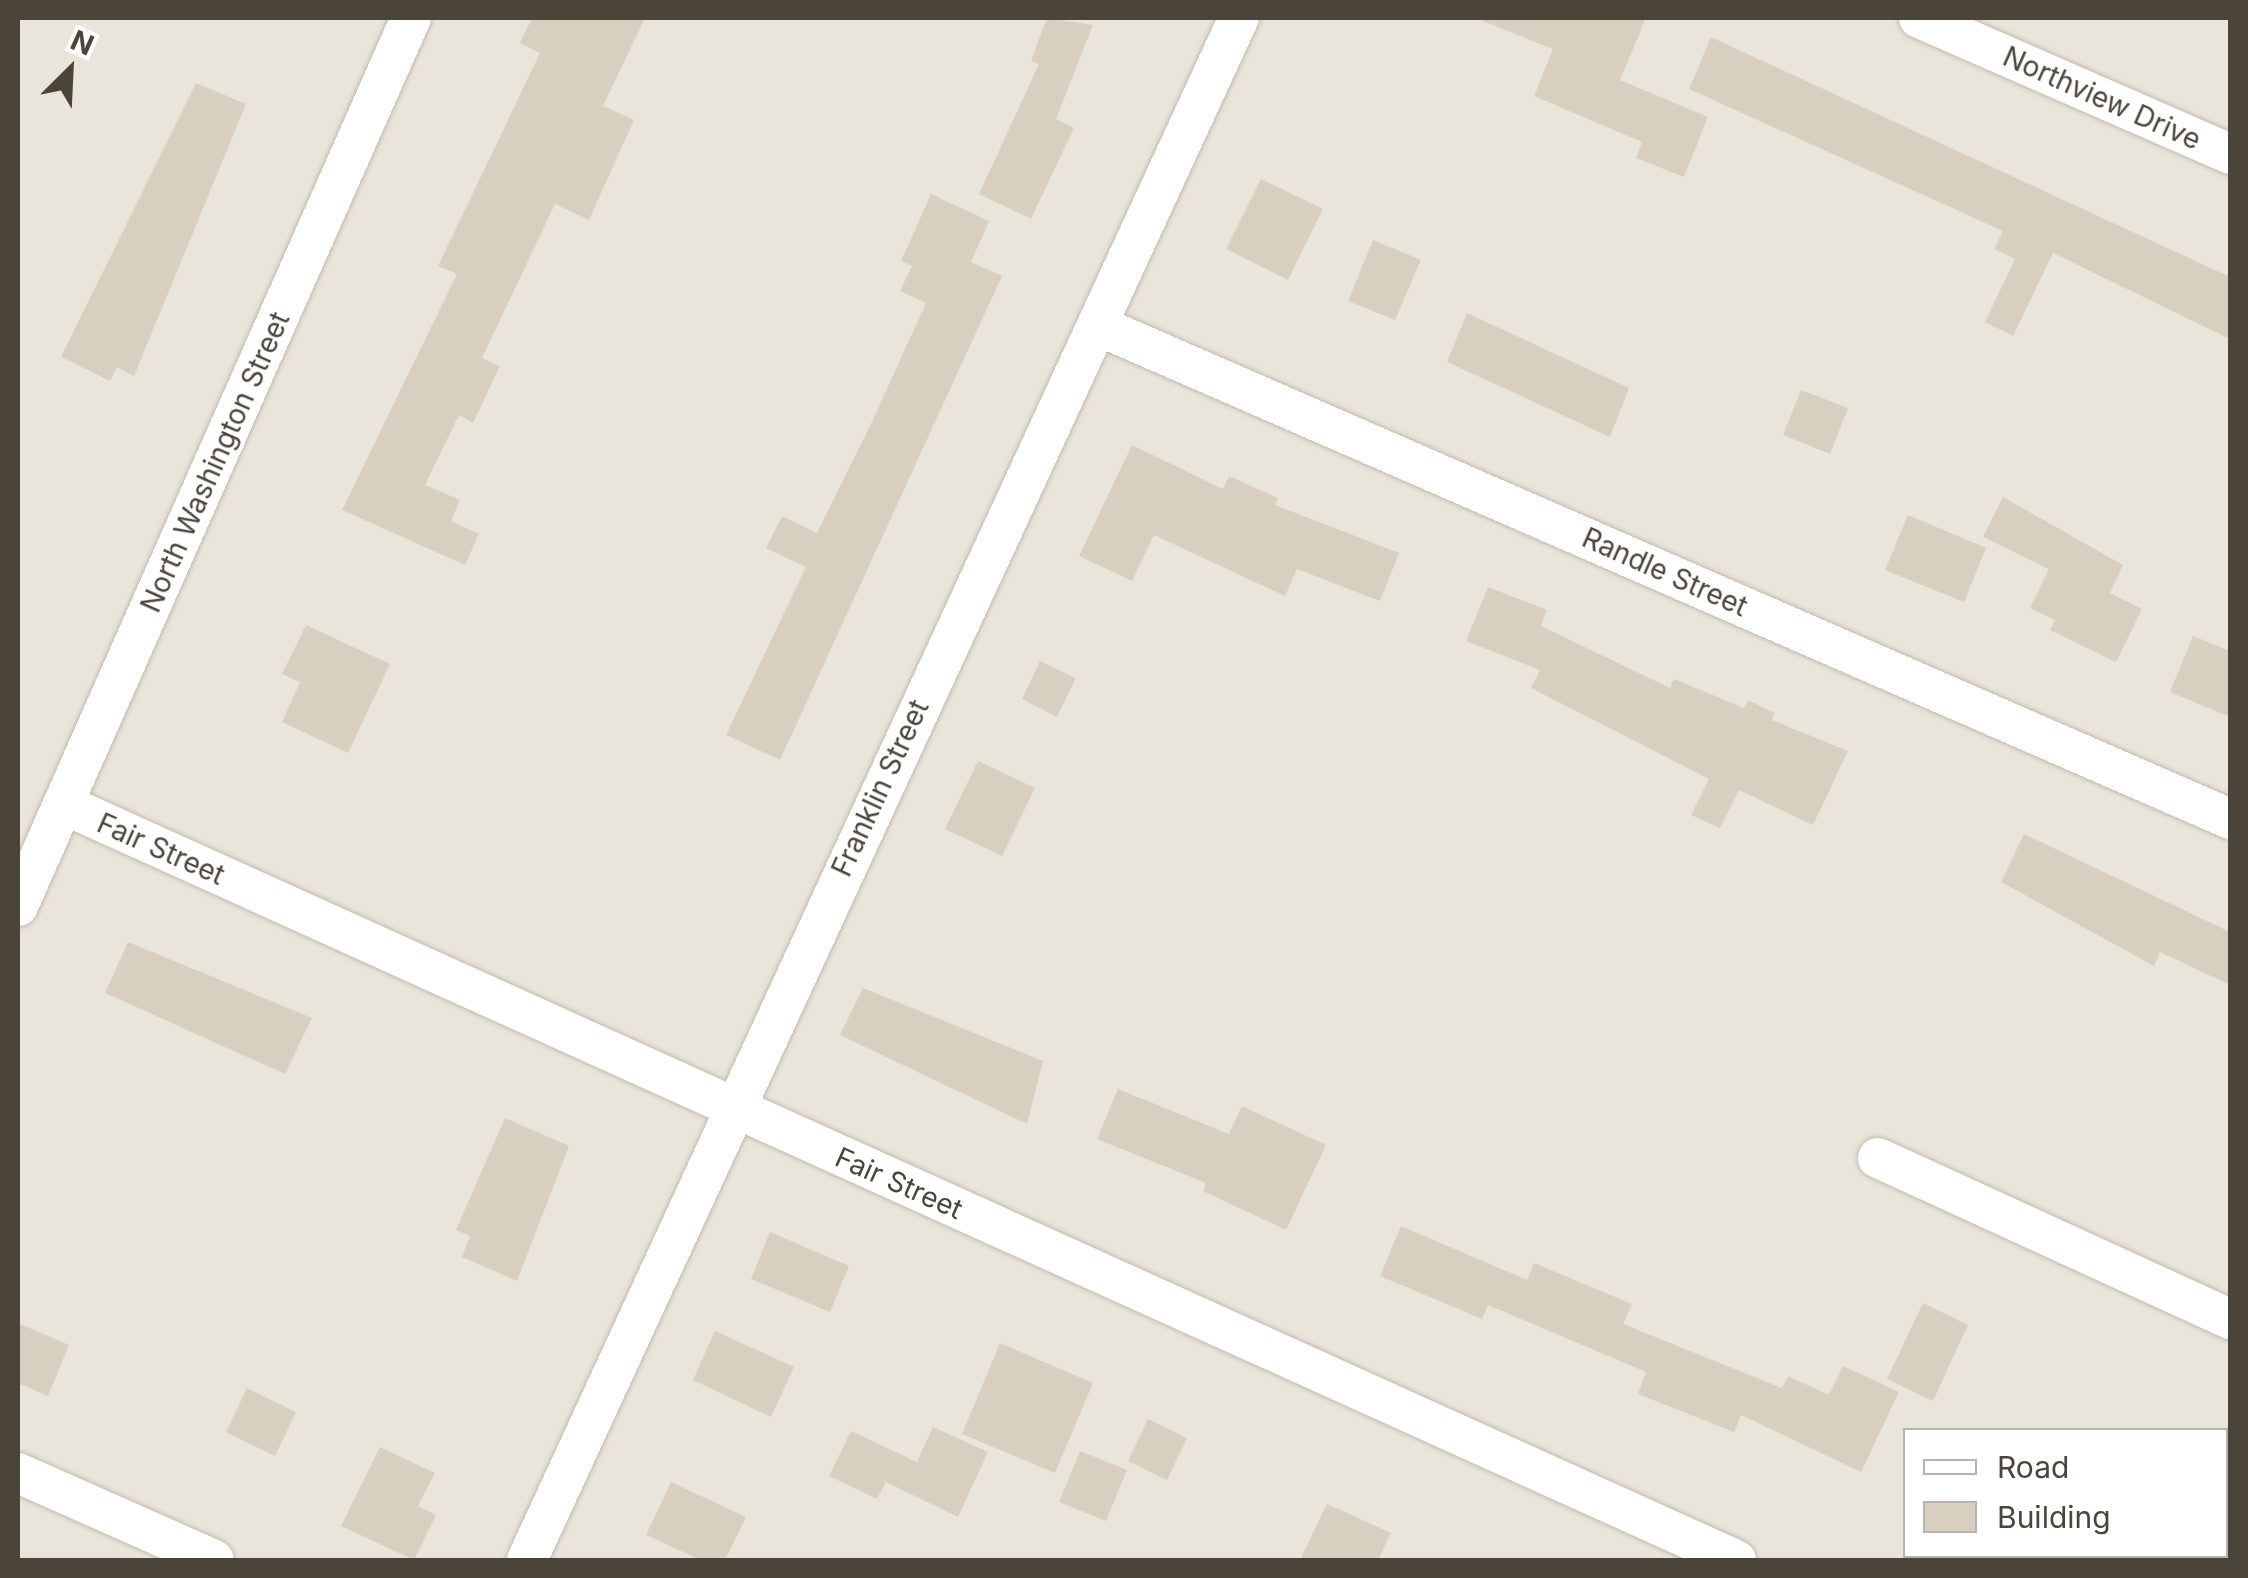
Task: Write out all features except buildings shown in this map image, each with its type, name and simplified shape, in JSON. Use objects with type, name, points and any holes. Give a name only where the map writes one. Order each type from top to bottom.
[{"type":"street","name":"North Washington Street","points":[[18,906],[411,18]]},
{"type":"street","name":"Franklin Street","points":[[526,1560],[729,1106],[1099,326],[1239,18]]},
{"type":"street","name":"Northview Drive","points":[[1919,18],[2230,154]]},
{"type":"street","name":"Randle Street","points":[[1099,326],[2230,819]]},
{"type":"street","name":"Fair Street","points":[[63,804],[1736,1560]]},
{"type":"street","points":[[1878,1158],[2230,1319]]},
{"type":"street","points":[[18,1473],[214,1560]]},
{"type":"shaded area","points":[[18,18],[2230,18],[2230,1560],[18,1560]]}]
